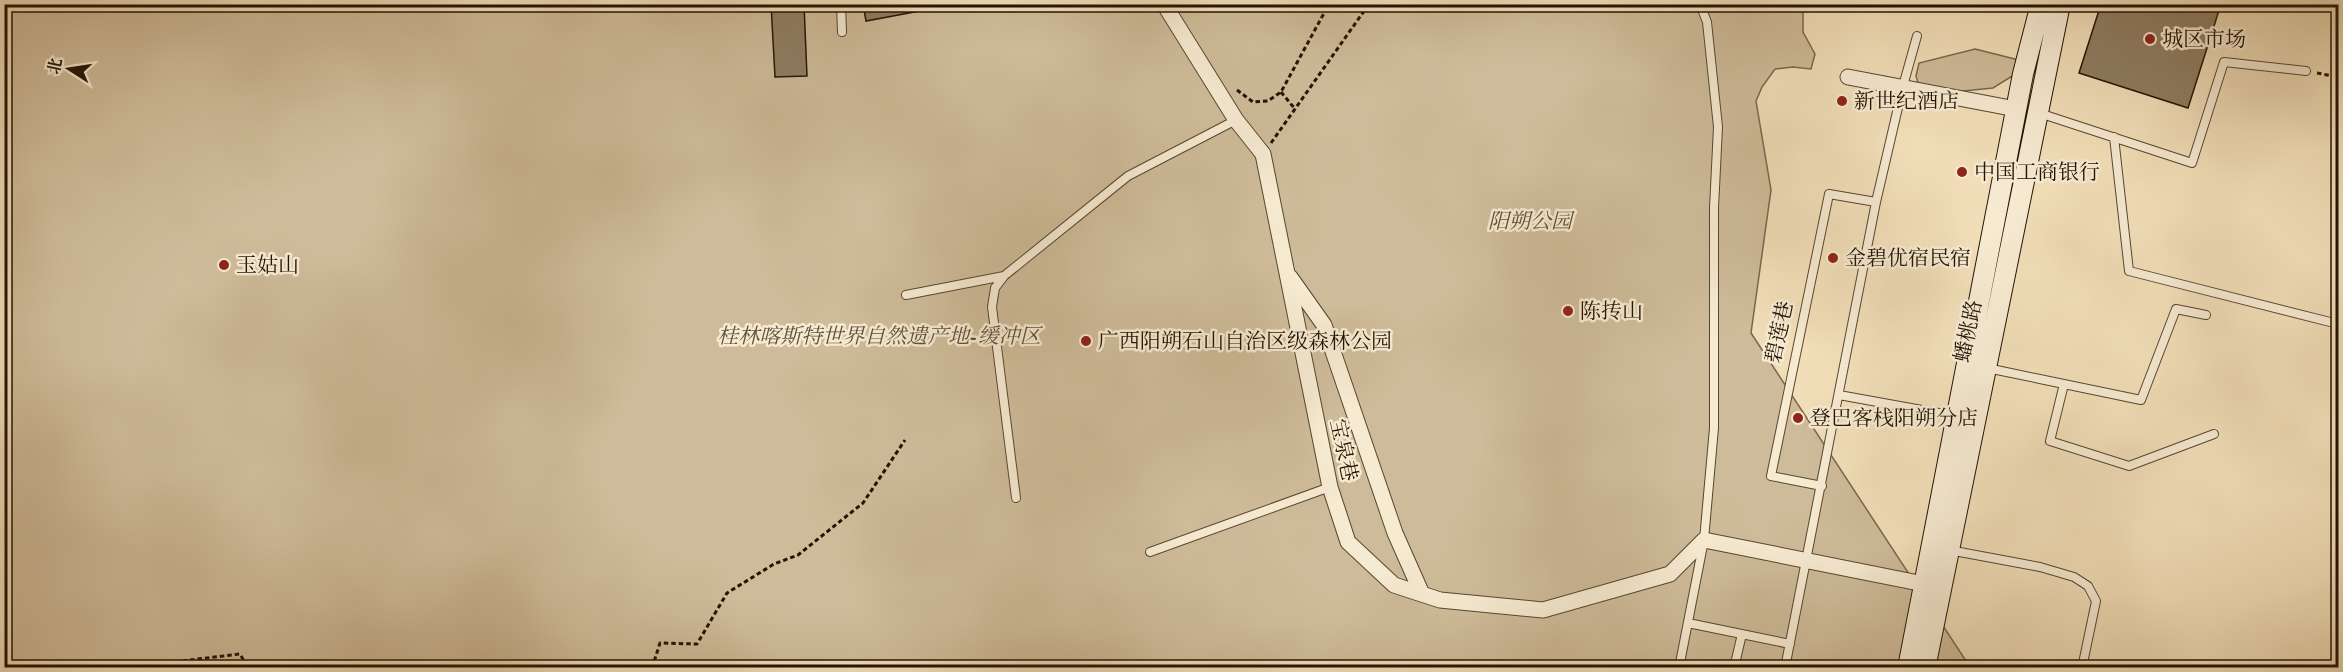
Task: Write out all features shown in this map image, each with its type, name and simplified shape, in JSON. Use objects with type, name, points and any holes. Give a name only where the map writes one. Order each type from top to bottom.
[{"type":"main road","name":"蟠桃路","points":[[1908,668],[2016,109],[2041,4]]},
{"type":"main road","name":"蟠桃路","points":[[1925,668],[2060,4]]},
{"type":"street","name":"宝泉巷","points":[[1164,4],[1236,120],[1263,154],[1330,487],[1348,542],[1394,585],[1440,600],[1543,610],[1670,574],[1704,540]]},
{"type":"street","points":[[1848,77],[2016,109]]},
{"type":"street","points":[[1288,274],[1324,325],[1395,533],[1422,594]]},
{"type":"street","points":[[1704,540],[1924,584]]},
{"type":"lane","points":[[841,4],[842,32]]},
{"type":"lane","points":[[1678,668],[1704,540],[1714,428],[1714,208],[1718,127],[1707,22],[1700,4]]},
{"type":"lane","points":[[1785,668],[1876,202],[1917,36]]},
{"type":"lane","points":[[2037,112],[2192,163],[2224,62],[2306,71]]},
{"type":"lane","points":[[1016,498],[992,306],[995,288],[1004,276],[1128,176],[1236,120]]},
{"type":"lane","points":[[2114,137],[2129,270],[2338,324]]},
{"type":"lane","name":"碧莲巷","points":[[1822,486],[1771,476],[1829,194],[1876,202]]},
{"type":"lane","points":[[906,295],[1004,276]]},
{"type":"lane","points":[[1985,367],[2141,400],[2176,309],[2206,315]]},
{"type":"lane","points":[[2064,384],[2050,441],[2061,446],[2129,466],[2214,434]]},
{"type":"lane","points":[[1839,395],[1956,417]]},
{"type":"lane","points":[[1150,552],[1330,487]]},
{"type":"lane","points":[[1948,549],[2040,567],[2074,577],[2088,586],[2096,601],[2082,668]]},
{"type":"lane","points":[[1688,623],[1790,644]]},
{"type":"lane","points":[[1734,668],[1742,634]]},
{"type":"path","points":[[1232,81],[1238,91],[1253,102],[1268,101],[1281,92],[1329,4]]},
{"type":"path","points":[[1263,154],[1369,4]]},
{"type":"path","points":[[2306,71],[2338,77]]},
{"type":"path","points":[[1281,92],[1295,109]]},
{"type":"path","points":[[652,668],[660,643],[697,644],[727,593],[774,564],[798,555],[863,503],[905,440]]},
{"type":"path","points":[[123,668],[240,654],[248,668]]},
{"type":"green space","name":"桂林喀斯特世界自然遗产地-缓冲区","points":[[4,5],[1803,5],[1803,32],[1815,54],[1811,69],[1793,67],[1775,69],[1762,87],[1756,101],[1771,190],[1751,333],[1970,667],[5,667]]},
{"type":"green space","points":[[1975,49],[2019,60],[2014,75],[1993,88],[1953,92],[1918,83],[1916,76],[1919,63]]},
{"type":"building","points":[[771,4],[804,4],[807,76],[775,77]]},
{"type":"building","points":[[863,4],[952,4],[952,5],[866,21]]},
{"type":"building","name":"城区市场","points":[[2101,4],[2221,4],[2188,108],[2079,73]]},
{"type":"place","name":"城区市场","points":[[2150,39]]},
{"type":"place","name":"新世纪酒店","points":[[1842,101]]},
{"type":"place","name":"中国工商银行","points":[[1962,172]]},
{"type":"place","name":"金碧优宿民宿","points":[[1833,258]]},
{"type":"place","name":"玉姑山","points":[[224,265]]},
{"type":"place","name":"陈抟山","points":[[1568,311]]},
{"type":"place","name":"广西阳朔石山自治区级森林公园","points":[[1086,341]]},
{"type":"place","name":"登巴客栈阳朔分店","points":[[1798,418]]},
{"type":"park label","name":"阳朔公园","points":[[1530,221]]}]
